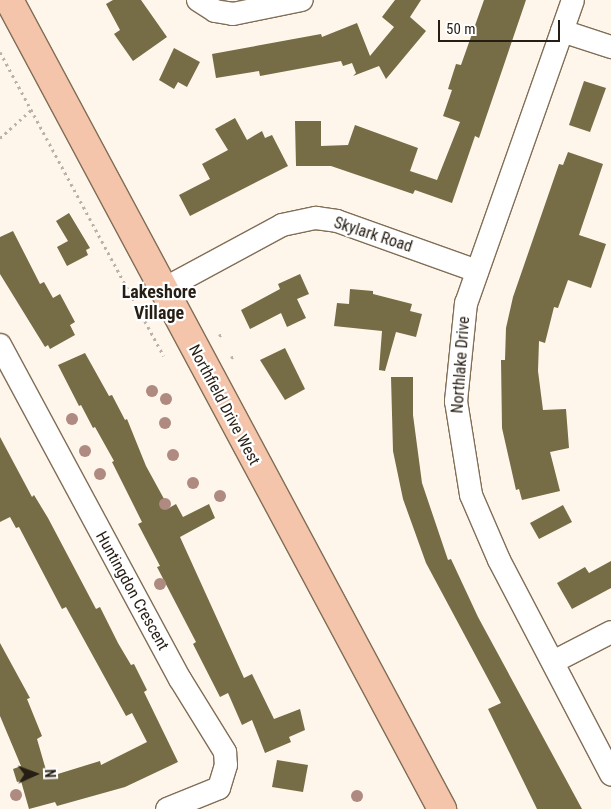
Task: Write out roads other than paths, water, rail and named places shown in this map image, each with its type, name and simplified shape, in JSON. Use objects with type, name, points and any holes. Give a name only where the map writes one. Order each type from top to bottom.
[{"type":"main road","name":"Northfield Drive West","points":[[9,0],[162,290],[442,809]]},
{"type":"street","points":[[198,0],[215,11],[233,14],[302,0]]},
{"type":"street","name":"Northlake Drive","points":[[573,0],[466,302],[458,357],[456,401],[464,468],[471,495],[499,560],[611,774]]},
{"type":"street","points":[[562,30],[611,47]]},
{"type":"street","name":"Skylark Road","points":[[162,290],[282,225],[316,218],[337,221],[477,271]]},
{"type":"street","name":"Huntingdon Crescent","points":[[0,345],[180,679],[225,752],[226,764],[219,788],[167,809]]},
{"type":"street","points":[[553,662],[611,632]]},
{"type":"district","name":"Lakeshore Village","points":[[159,303]]}]
